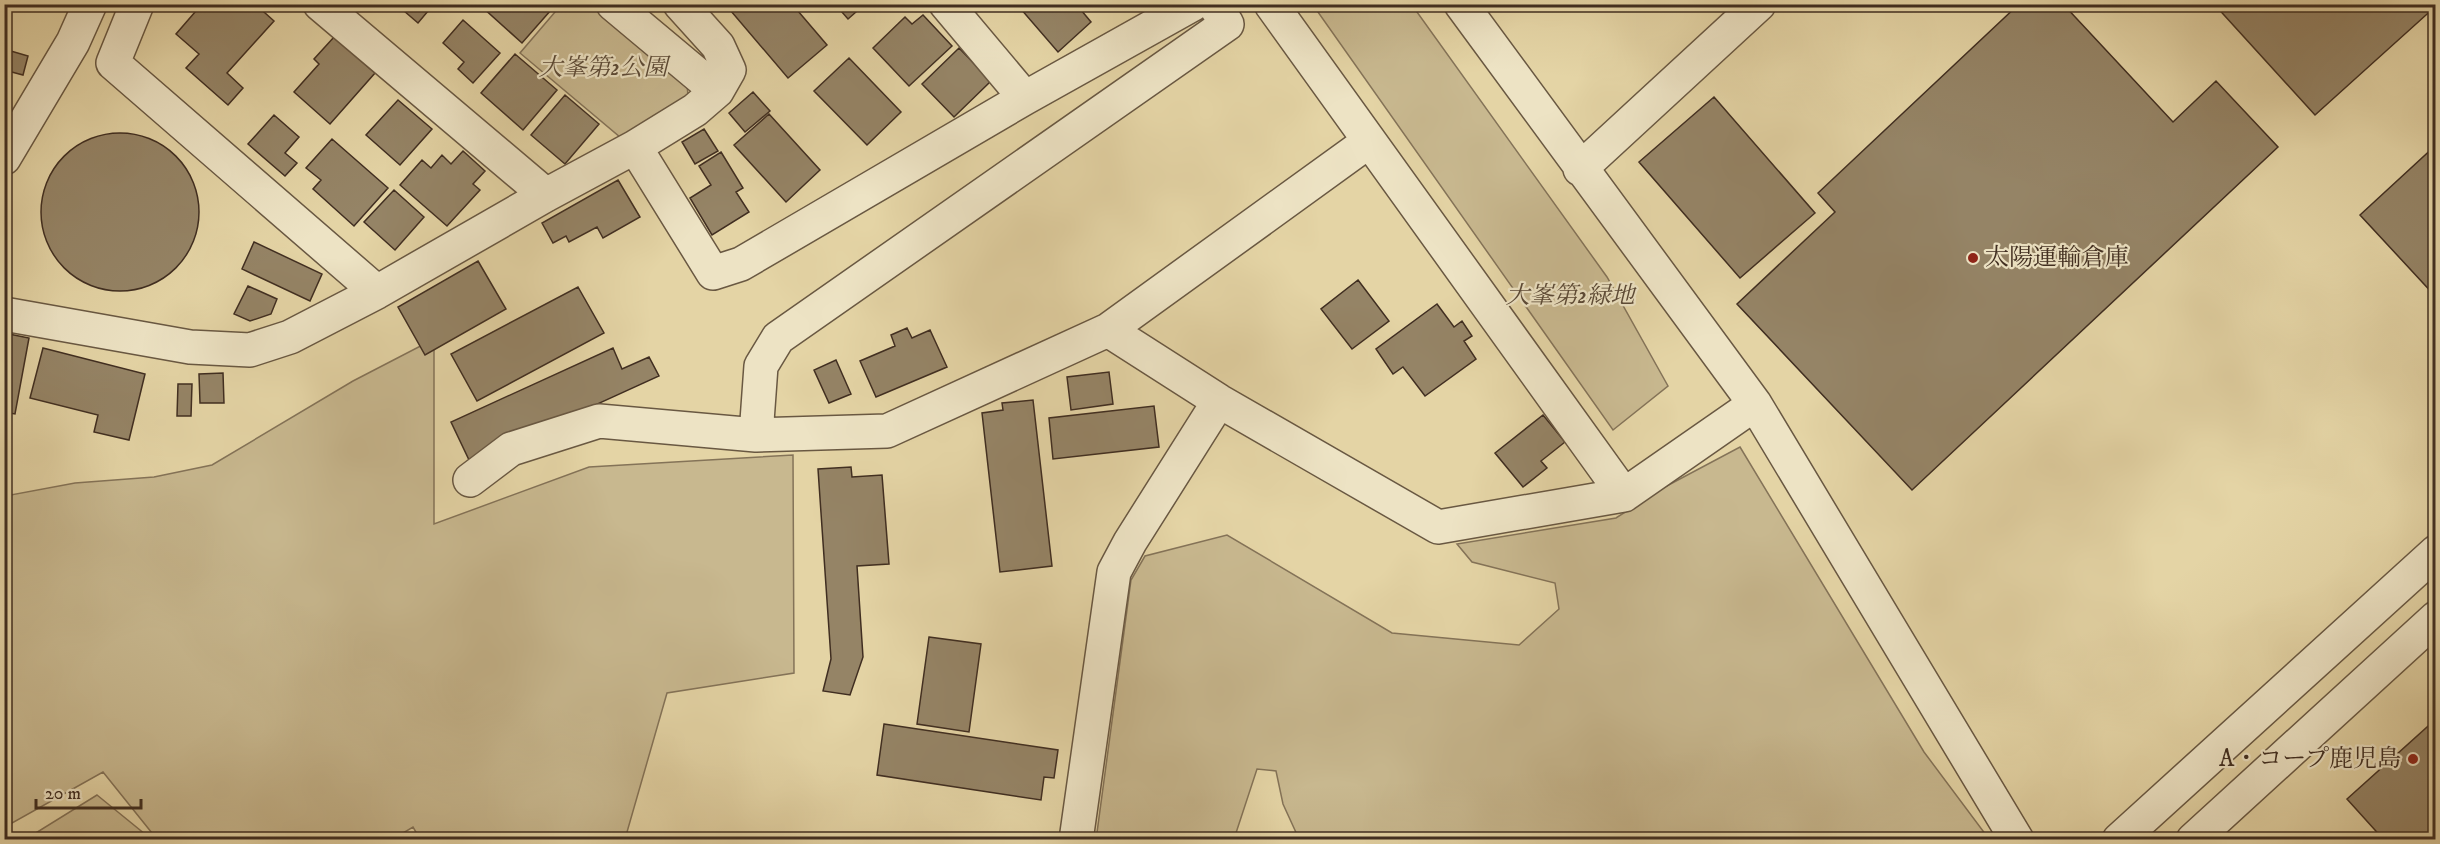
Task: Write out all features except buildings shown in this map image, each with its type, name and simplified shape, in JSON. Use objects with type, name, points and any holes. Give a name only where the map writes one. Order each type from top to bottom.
[{"type":"street","points":[[4,158],[73,42],[90,4]]},
{"type":"street","points":[[137,4],[113,63],[378,292]]},
{"type":"street","points":[[320,4],[546,195]]},
{"type":"street","points":[[613,4],[717,92]]},
{"type":"street","points":[[4,314],[190,347],[250,350],[290,337],[378,292],[546,195],[635,147],[695,110],[717,92],[729,70],[718,46],[680,4]]},
{"type":"street","points":[[946,4],[1025,98]]},
{"type":"street","points":[[635,147],[713,273],[741,264],[1025,98],[1193,4]]},
{"type":"street","points":[[756,435],[761,366],[778,338],[1227,24],[1214,4]]},
{"type":"street","points":[[1271,4],[1624,495]]},
{"type":"street","points":[[1461,4],[1580,169],[1755,404],[2018,840]]},
{"type":"street","points":[[1580,169],[1759,4]]},
{"type":"street","points":[[470,480],[511,449],[600,421],[756,435],[887,431],[1107,330],[1368,142]]},
{"type":"street","points":[[1107,330],[1219,401],[1438,527],[1624,495],[1755,404]]},
{"type":"street","points":[[1076,840],[1114,572],[1130,542],[1219,401]]},
{"type":"street","points":[[2119,840],[2436,552]]},
{"type":"street","points":[[2193,840],[2436,618]]},
{"type":"green space","name":"大峯第2公園","points":[[561,5],[593,5],[687,83],[688,97],[620,137],[520,53]]},
{"type":"green space","name":"大峯第2緑地","points":[[1313,5],[1412,5],[1607,277],[1668,386],[1613,430]]},
{"type":"green space","points":[[434,339],[434,524],[589,467],[793,455],[794,673],[667,693],[625,839],[420,839],[413,827],[393,839],[160,839],[156,838],[103,772],[5,827],[5,496],[75,483],[154,477],[212,465],[353,381]]},
{"type":"green space","points":[[1740,447],[1924,752],[1989,839],[1299,839],[1283,804],[1276,771],[1257,769],[1234,839],[1096,840],[1131,580],[1145,556],[1227,535],[1392,633],[1519,645],[1559,609],[1555,583],[1472,562],[1457,544],[1616,518],[1661,489]]},
{"type":"green space","points":[[97,795],[151,839],[26,839]]},
{"type":"place","name":"太陽運輸倉庫","points":[[1973,258]]},
{"type":"place","name":"A・コープ鹿児島","points":[[2413,759]]}]
